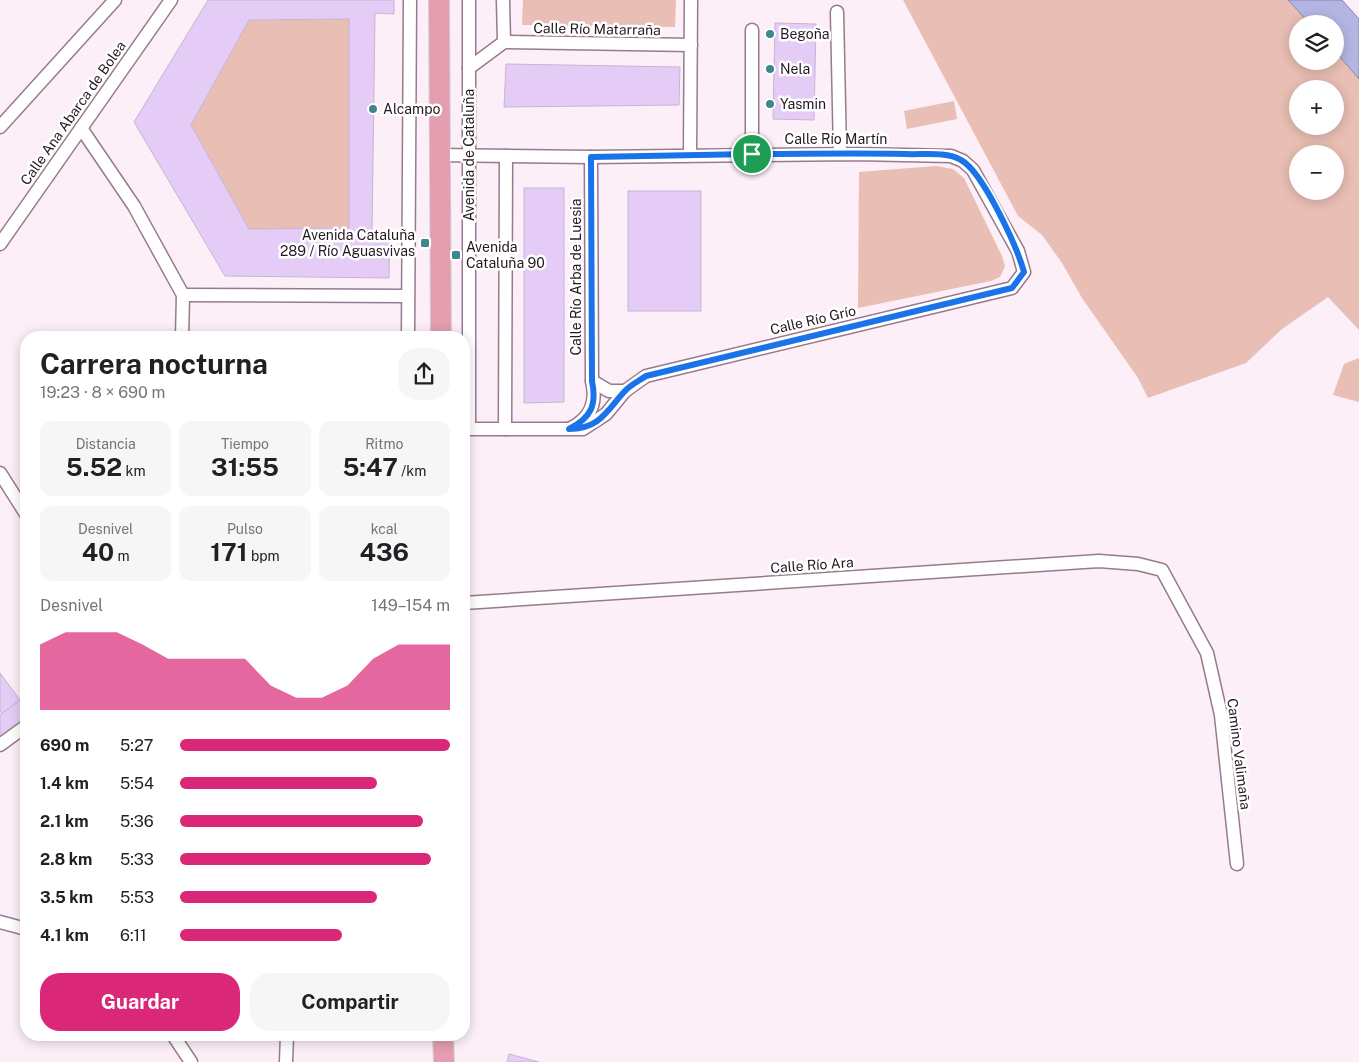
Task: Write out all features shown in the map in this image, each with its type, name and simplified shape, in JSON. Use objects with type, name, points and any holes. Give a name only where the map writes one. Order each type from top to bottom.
[{"type":"main road","name":"Avenida de Cataluña","points":[[439,0],[440,331]]},
{"type":"main road","points":[[443,1041],[444,1062]]},
{"type":"street","points":[[0,127],[115,0]]},
{"type":"street","name":"Calle Ana Abarca de Bolea","points":[[0,244],[170,0]]},
{"type":"street","points":[[408,331],[406,296],[410,0]]},
{"type":"street","name":"Avenida de Cataluña","points":[[467,331],[470,156],[469,0]]},
{"type":"street","points":[[469,68],[504,42],[503,0]]},
{"type":"street","points":[[690,155],[691,0]]},
{"type":"street","points":[[837,12],[840,154]]},
{"type":"street","points":[[752,30],[752,154]]},
{"type":"street","name":"Calle Río Matarraña","points":[[504,42],[691,45]]},
{"type":"street","points":[[82,128],[134,206],[183,295],[182,331]]},
{"type":"street","name":"Calle Río Martín","points":[[440,155],[591,157],[840,154],[943,155],[957,158],[968,165],[979,180],[1018,251],[1024,272],[1012,288]]},
{"type":"street","points":[[505,429],[506,156]]},
{"type":"street","name":"Calle Río Arba de Luesia","points":[[591,157],[592,381],[595,396]]},
{"type":"street","name":"Calle Río Grío","points":[[470,429],[569,429],[588,427],[606,414],[621,396],[646,376],[1012,288]]},
{"type":"street","points":[[183,295],[406,296]]},
{"type":"street","points":[[592,381],[621,396]]},
{"type":"street","points":[[569,429],[580,424],[588,415],[595,396],[611,401],[621,396]]},
{"type":"street","points":[[0,473],[20,505]]},
{"type":"street","name":"Calle Río Ara","points":[[470,603],[1098,561],[1138,564],[1162,570]]},
{"type":"street","name":"Camino Valimaña","points":[[1162,570],[1207,654],[1221,715],[1237,864]]},
{"type":"street","points":[[0,745],[20,730]]},
{"type":"street","points":[[0,922],[20,927]]},
{"type":"street","points":[[177,1041],[190,1062]]},
{"type":"street","points":[[286,1062],[287,1041]]},
{"type":"shaded area","points":[[523,0],[676,0],[675,27],[522,25]]},
{"type":"shaded area","points":[[903,0],[1288,0],[1302,15],[1289,15],[1289,70],[1344,70],[1344,62],[1359,79],[1359,330],[1328,297],[1282,329],[1246,363],[1148,398],[1138,378],[1082,298],[1062,263],[1042,235],[1018,216]]},
{"type":"shaded area","points":[[349,19],[349,228],[249,229],[191,125],[249,20]]},
{"type":"shaded area","points":[[954,101],[957,119],[907,129],[904,111]]},
{"type":"shaded area","points":[[936,166],[953,169],[964,178],[1002,256],[1005,266],[1000,277],[991,281],[858,308],[859,172]]},
{"type":"shaded area","points":[[1359,358],[1359,402],[1333,395],[1344,364]]},
{"type":"water","points":[[1288,0],[1342,0],[1359,19],[1359,79],[1344,62],[1344,15],[1302,15]]},
{"type":"building","points":[[208,0],[394,0],[394,14],[375,13],[372,233],[390,233],[389,278],[225,276],[134,122]],"holes":[[[349,19],[349,228],[249,229],[191,125],[249,20]]]},
{"type":"building","points":[[775,23],[816,24],[814,120],[773,119]]},
{"type":"building","points":[[506,64],[680,67],[679,105],[504,107]]},
{"type":"building","points":[[524,188],[564,188],[564,402],[524,403]]},
{"type":"building","points":[[628,191],[701,191],[701,311],[628,311]]},
{"type":"building","points":[[0,673],[20,700],[2,714],[0,711]]},
{"type":"building","points":[[20,700],[20,724],[0,739],[0,715]]},
{"type":"building","points":[[509,1054],[539,1062],[507,1062]]},
{"type":"place","name":"Begoña","points":[[770,34]]},
{"type":"place","name":"Nela","points":[[770,69]]},
{"type":"place","name":"Yasmin","points":[[770,104]]},
{"type":"place","name":"Alcampo","points":[[373,109]]},
{"type":"place","name":"Avenida Cataluña 289 / Río Aguasvivas","points":[[425,243]]},
{"type":"place","name":"Avenida Cataluña 90","points":[[456,255]]},
{"type":"route","points":[[752,154],[900,154],[943,155],[957,158],[973,170],[979,180],[1018,251],[1024,272],[1012,288],[646,376],[625,391],[606,414],[596,422],[583,429],[569,429],[580,424],[588,415],[595,396],[592,381],[591,157],[752,154]]}]
